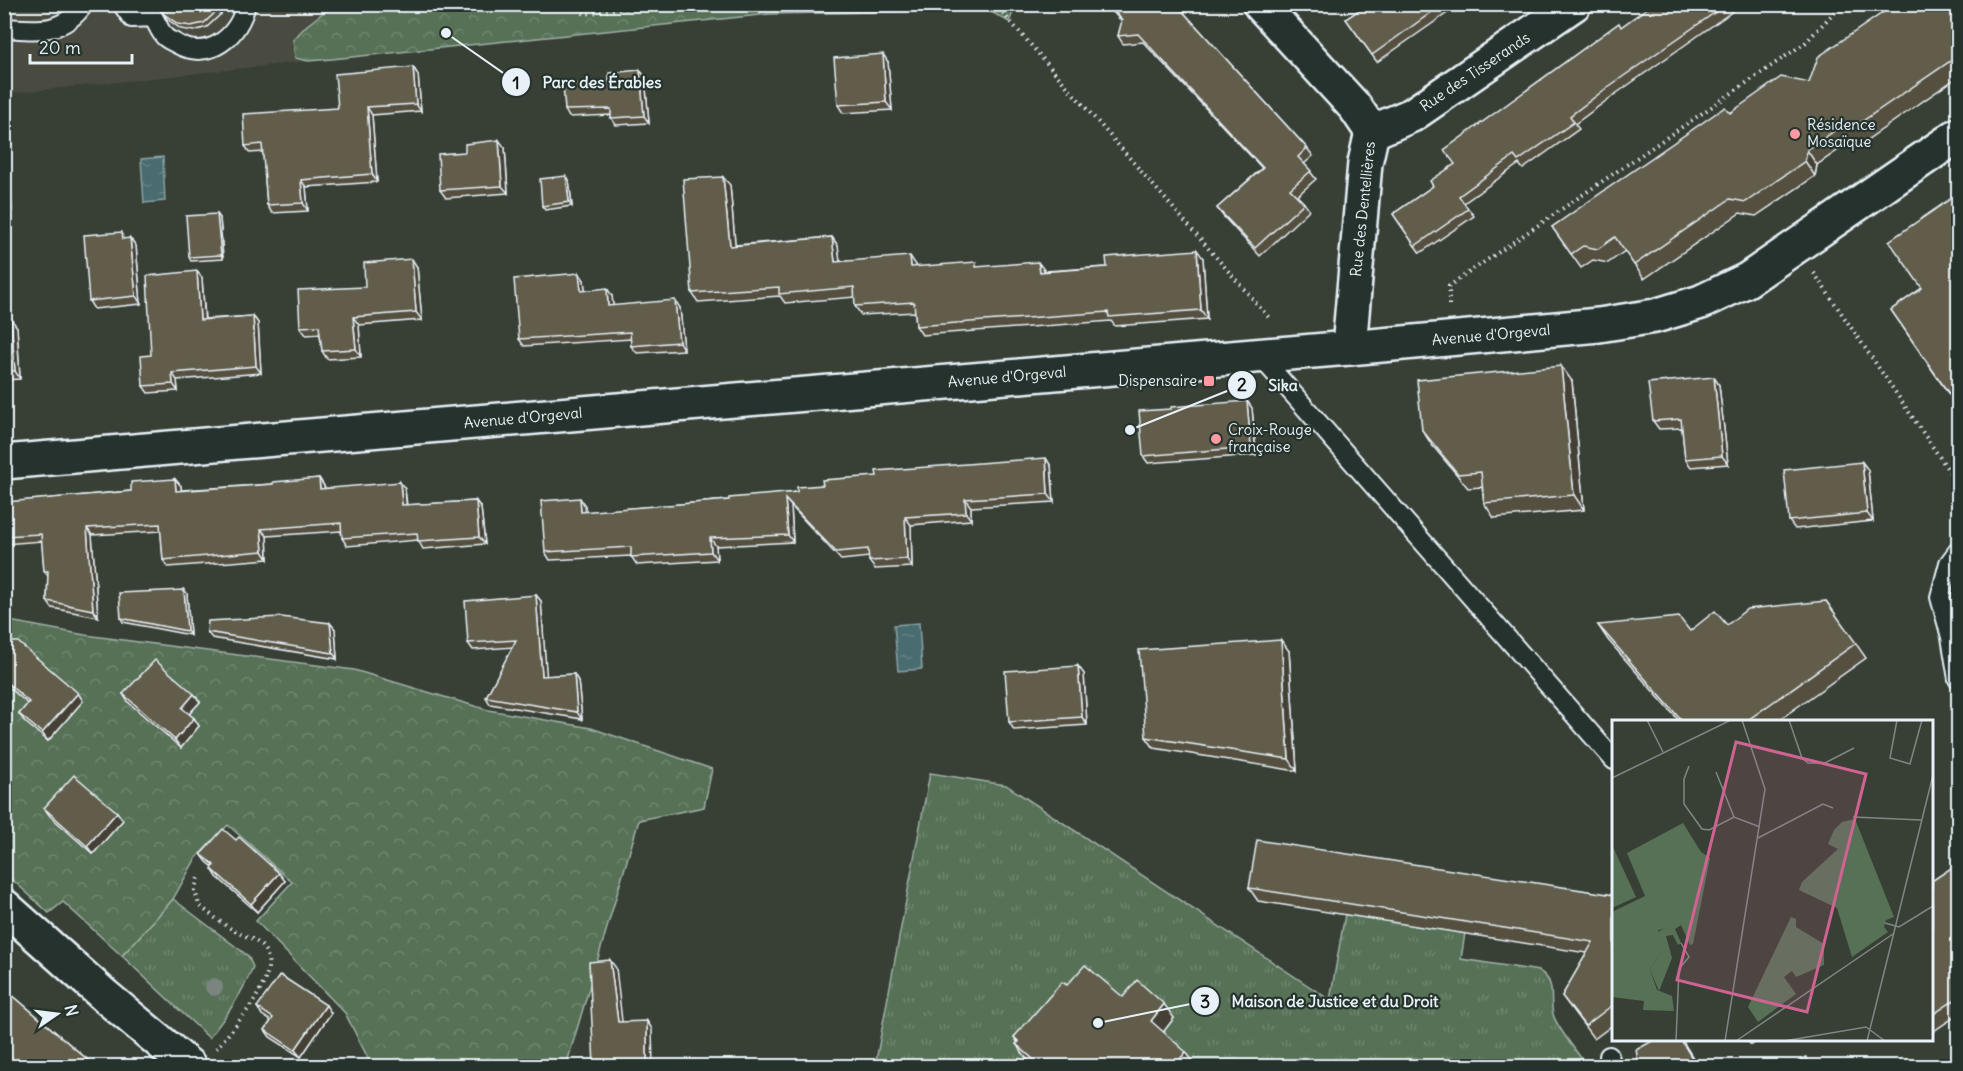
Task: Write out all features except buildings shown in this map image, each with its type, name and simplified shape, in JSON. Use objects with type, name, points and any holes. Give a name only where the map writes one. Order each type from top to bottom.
[{"type":"street","name":"Rue des Dentellières","points":[[1260,4],[1355,107],[1372,132],[1365,163],[1349,348]]},
{"type":"street","name":"Rue des Tisserands","points":[[1372,132],[1412,115],[1574,4]]},
{"type":"street","name":"Avenue d'Orgeval","points":[[4,462],[1349,348],[1599,325],[1655,316],[1701,302],[1747,280],[1959,135]]},
{"type":"street","points":[[4,906],[105,996],[201,1059]]},
{"type":"lane","points":[[4,28],[44,30],[64,23],[84,4]]},
{"type":"lane","points":[[122,4],[132,18],[153,17],[166,37],[187,49],[198,50],[218,46],[226,40],[236,30],[246,4]]},
{"type":"lane","points":[[1259,355],[1612,758]]},
{"type":"lane","points":[[1959,551],[1949,563],[1940,597],[1959,679]]},
{"type":"path","points":[[567,4],[585,14],[656,4]]},
{"type":"path","points":[[995,4],[1300,352]]},
{"type":"path","points":[[1450,338],[1449,286],[1805,43],[1842,4]]},
{"type":"path","points":[[1797,247],[1959,484]]},
{"type":"path","points":[[198,878],[195,890],[199,905],[232,930],[259,943],[269,957],[268,975],[260,992],[201,1059]]},
{"type":"shaded area","points":[[4,5],[333,5],[293,40],[295,58],[308,61],[5,94]]},
{"type":"green space","points":[[333,5],[1016,5],[1009,22],[988,10],[770,14],[332,59],[308,61],[295,58],[293,40],[306,26]]},
{"type":"green space","points":[[4,620],[85,635],[354,670],[488,710],[591,728],[712,769],[704,807],[639,820],[566,1066],[372,1066],[345,1013],[256,921],[292,882],[228,825],[196,858],[173,899],[122,956],[63,902],[49,913],[5,873]]},
{"type":"green space","points":[[930,773],[1006,785],[1330,1000],[1345,914],[1465,933],[1461,959],[1539,971],[1545,975],[1550,985],[1555,1019],[1587,1066],[875,1066]]},
{"type":"green space","points":[[173,899],[248,956],[253,967],[234,1004],[209,1038],[122,956]]},
{"type":"water","points":[[163,157],[165,201],[144,203],[141,159]]},
{"type":"water","points":[[919,623],[922,669],[898,671],[894,625]]},
{"type":"place","name":"Parc des Érables","points":[[446,33]]},
{"type":"place","name":"Résidence Mosaïque","points":[[1795,134]]},
{"type":"place","name":"Dispensaire","points":[[1209,381]]},
{"type":"place","name":"Sika","points":[[1130,430]]},
{"type":"place","name":"Croix-Rouge française","points":[[1216,439]]},
{"type":"place","name":"Maison de Justice et du Droit","points":[[1098,1023]]}]
